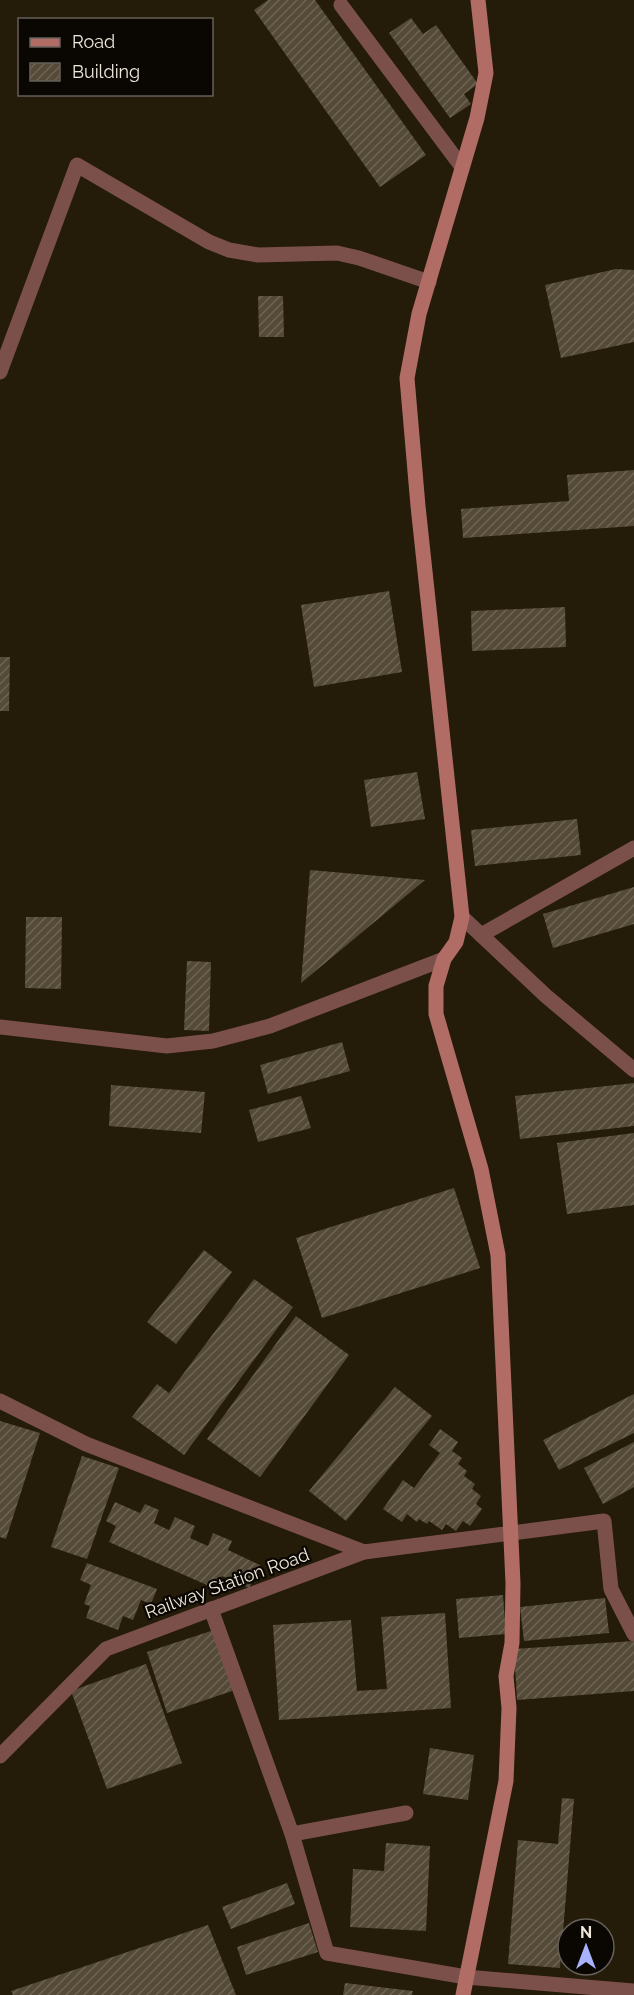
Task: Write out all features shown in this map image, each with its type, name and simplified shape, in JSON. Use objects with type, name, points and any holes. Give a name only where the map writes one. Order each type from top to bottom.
[{"type":"main road","points":[[463,1995],[506,1781],[509,1708],[506,1677],[512,1643],[512,1533],[498,1255],[481,1169],[436,1014],[436,986],[444,959],[456,942],[462,917],[424,565],[407,378],[419,314],[477,118],[486,73],[478,0]]},
{"type":"street","points":[[341,5],[462,167]]},
{"type":"street","points":[[0,372],[77,165],[209,242],[229,249],[258,255],[337,253],[359,258],[429,282]]},
{"type":"street","points":[[481,934],[634,848]]},
{"type":"street","points":[[462,917],[546,996],[634,1070]]},
{"type":"street","points":[[0,1027],[167,1046],[213,1041],[270,1026],[444,959]]},
{"type":"street","points":[[0,1401],[86,1444],[364,1552]]},
{"type":"street","name":"Railway Station Road","points":[[0,1756],[106,1649],[364,1552],[604,1521],[611,1589],[634,1634]]},
{"type":"street","points":[[211,1610],[292,1834],[327,1953],[466,1977],[634,1991]]},
{"type":"street","points":[[292,1834],[406,1813]]},
{"type":"building","points":[[268,0],[315,0],[426,155],[380,187],[254,10]]},
{"type":"building","points":[[411,18],[423,34],[436,25],[478,84],[464,94],[471,104],[450,118],[389,33]]},
{"type":"building","points":[[616,269],[634,270],[634,342],[561,358],[545,285]]},
{"type":"building","points":[[258,296],[283,296],[284,337],[259,337]]},
{"type":"building","points":[[634,470],[634,526],[463,538],[461,509],[569,501],[567,475]]},
{"type":"building","points":[[389,591],[402,672],[314,687],[301,605]]},
{"type":"building","points":[[565,607],[566,647],[472,651],[471,611]]},
{"type":"building","points":[[0,657],[10,657],[9,711],[0,711]]},
{"type":"building","points":[[417,772],[425,819],[371,827],[364,780]]},
{"type":"building","points":[[577,819],[581,855],[475,866],[471,830]]},
{"type":"building","points":[[310,870],[425,880],[301,983]]},
{"type":"building","points":[[634,887],[634,924],[553,948],[543,914]]},
{"type":"building","points":[[26,917],[62,917],[61,989],[25,988]]},
{"type":"building","points":[[187,961],[211,962],[209,1031],[184,1030]]},
{"type":"building","points":[[342,1042],[350,1071],[268,1094],[260,1065]]},
{"type":"building","points":[[634,1083],[634,1126],[520,1139],[515,1096]]},
{"type":"building","points":[[111,1085],[205,1092],[201,1133],[109,1126]]},
{"type":"building","points":[[301,1096],[311,1128],[258,1142],[249,1110]]},
{"type":"building","points":[[634,1133],[634,1205],[567,1214],[557,1143]]},
{"type":"building","points":[[454,1188],[480,1268],[322,1318],[296,1238]]},
{"type":"building","points":[[204,1250],[232,1272],[176,1344],[147,1322]]},
{"type":"building","points":[[254,1279],[293,1307],[184,1455],[132,1417],[157,1384],[169,1393]]},
{"type":"building","points":[[296,1316],[349,1355],[260,1477],[207,1439]]},
{"type":"building","points":[[395,1387],[432,1416],[346,1521],[309,1491]]},
{"type":"building","points":[[634,1394],[634,1433],[559,1470],[543,1440]]},
{"type":"building","points":[[0,1421],[40,1433],[6,1539],[0,1537]]},
{"type":"building","points":[[440,1429],[458,1442],[452,1451],[462,1458],[458,1464],[467,1471],[464,1476],[475,1484],[472,1489],[481,1496],[476,1504],[482,1509],[470,1526],[463,1521],[456,1531],[446,1524],[442,1530],[429,1521],[427,1524],[419,1519],[417,1522],[407,1514],[402,1522],[383,1509],[403,1480],[414,1488],[440,1453],[429,1445]]},
{"type":"building","points":[[634,1442],[634,1487],[603,1504],[584,1468]]},
{"type":"building","points":[[82,1456],[119,1468],[87,1559],[51,1547]]},
{"type":"building","points":[[115,1502],[140,1513],[145,1504],[159,1510],[154,1523],[169,1530],[175,1517],[195,1526],[190,1538],[208,1546],[213,1533],[232,1541],[228,1550],[260,1565],[249,1588],[222,1576],[216,1589],[109,1542],[116,1526],[106,1521]]},
{"type":"building","points":[[87,1563],[157,1589],[151,1604],[141,1600],[133,1620],[123,1616],[118,1630],[86,1618],[90,1606],[84,1604],[91,1585],[80,1580]]},
{"type":"building","points":[[503,1595],[506,1634],[459,1638],[456,1599]]},
{"type":"building","points":[[605,1598],[609,1633],[524,1641],[520,1607]]},
{"type":"building","points":[[445,1613],[451,1708],[279,1720],[273,1625],[351,1620],[357,1691],[387,1689],[381,1617]]},
{"type":"building","points":[[214,1630],[235,1690],[167,1713],[147,1652]]},
{"type":"building","points":[[634,1641],[634,1691],[517,1700],[514,1649]]},
{"type":"building","points":[[146,1664],[182,1763],[107,1789],[71,1691]]},
{"type":"building","points":[[430,1748],[474,1755],[468,1800],[423,1794]]},
{"type":"building","points":[[562,1798],[574,1799],[564,1917],[556,1917],[556,1968],[508,1964],[518,1840],[558,1844]]},
{"type":"building","points":[[386,1843],[430,1846],[426,1931],[350,1927],[353,1869],[384,1871]]},
{"type":"building","points":[[287,1883],[295,1904],[231,1929],[222,1907]]},
{"type":"building","points":[[309,1923],[318,1952],[246,1975],[237,1947]]},
{"type":"building","points":[[208,1925],[236,1995],[13,1995],[11,1991]]},
{"type":"building","points":[[345,1983],[413,1991],[412,1995],[343,1995]]}]
